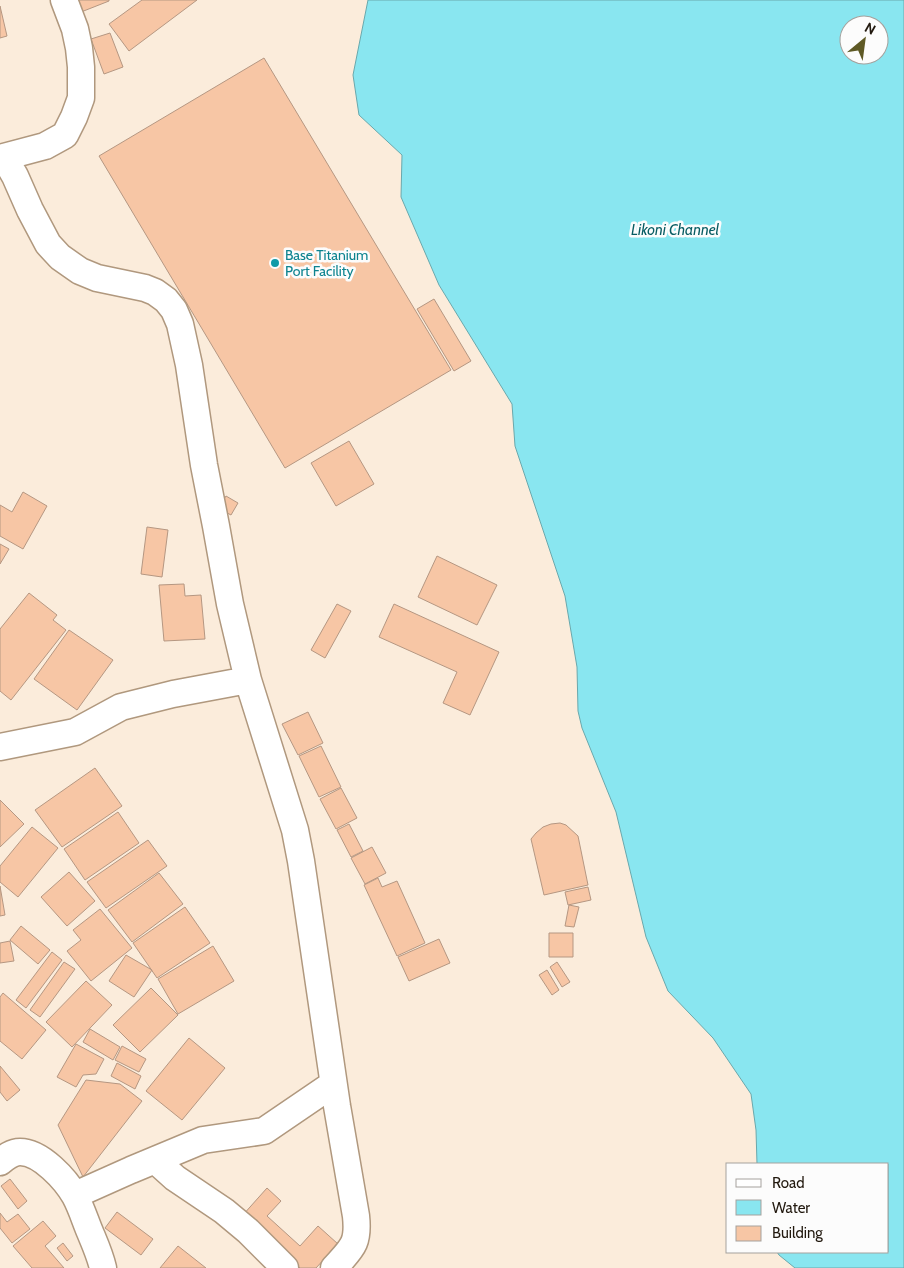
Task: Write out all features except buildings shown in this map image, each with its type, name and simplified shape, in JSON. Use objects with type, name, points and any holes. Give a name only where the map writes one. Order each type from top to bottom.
[{"type":"street","points":[[64,0],[75,28],[81,67],[80,98],[74,117],[65,135],[45,146],[2,158],[16,176],[30,210],[48,244],[60,257],[80,271],[97,278],[146,288],[156,292],[174,310],[180,324],[189,365],[204,465],[230,604],[248,680],[295,830],[333,1084],[358,1229],[350,1251],[334,1268]]},
{"type":"street","points":[[0,747],[75,732],[121,706],[248,680]]},
{"type":"street","points":[[75,1195],[203,1140],[264,1131],[333,1084]]},
{"type":"street","points":[[0,1162],[10,1154],[27,1153],[41,1159],[58,1172],[75,1195],[100,1255],[103,1268]]},
{"type":"street","points":[[155,1160],[174,1178],[224,1211],[248,1231],[285,1268]]},
{"type":"water","name":"Likoni Channel","points":[[368,0],[904,0],[904,1268],[795,1268],[778,1253],[889,1253],[889,1163],[757,1163],[756,1130],[751,1094],[713,1038],[668,991],[646,937],[616,812],[582,728],[578,711],[577,667],[565,596],[515,446],[512,404],[439,285],[401,197],[402,155],[359,115],[353,75]]},
{"type":"place","name":"Base Titanium Port Facility","points":[[275,263]]}]
